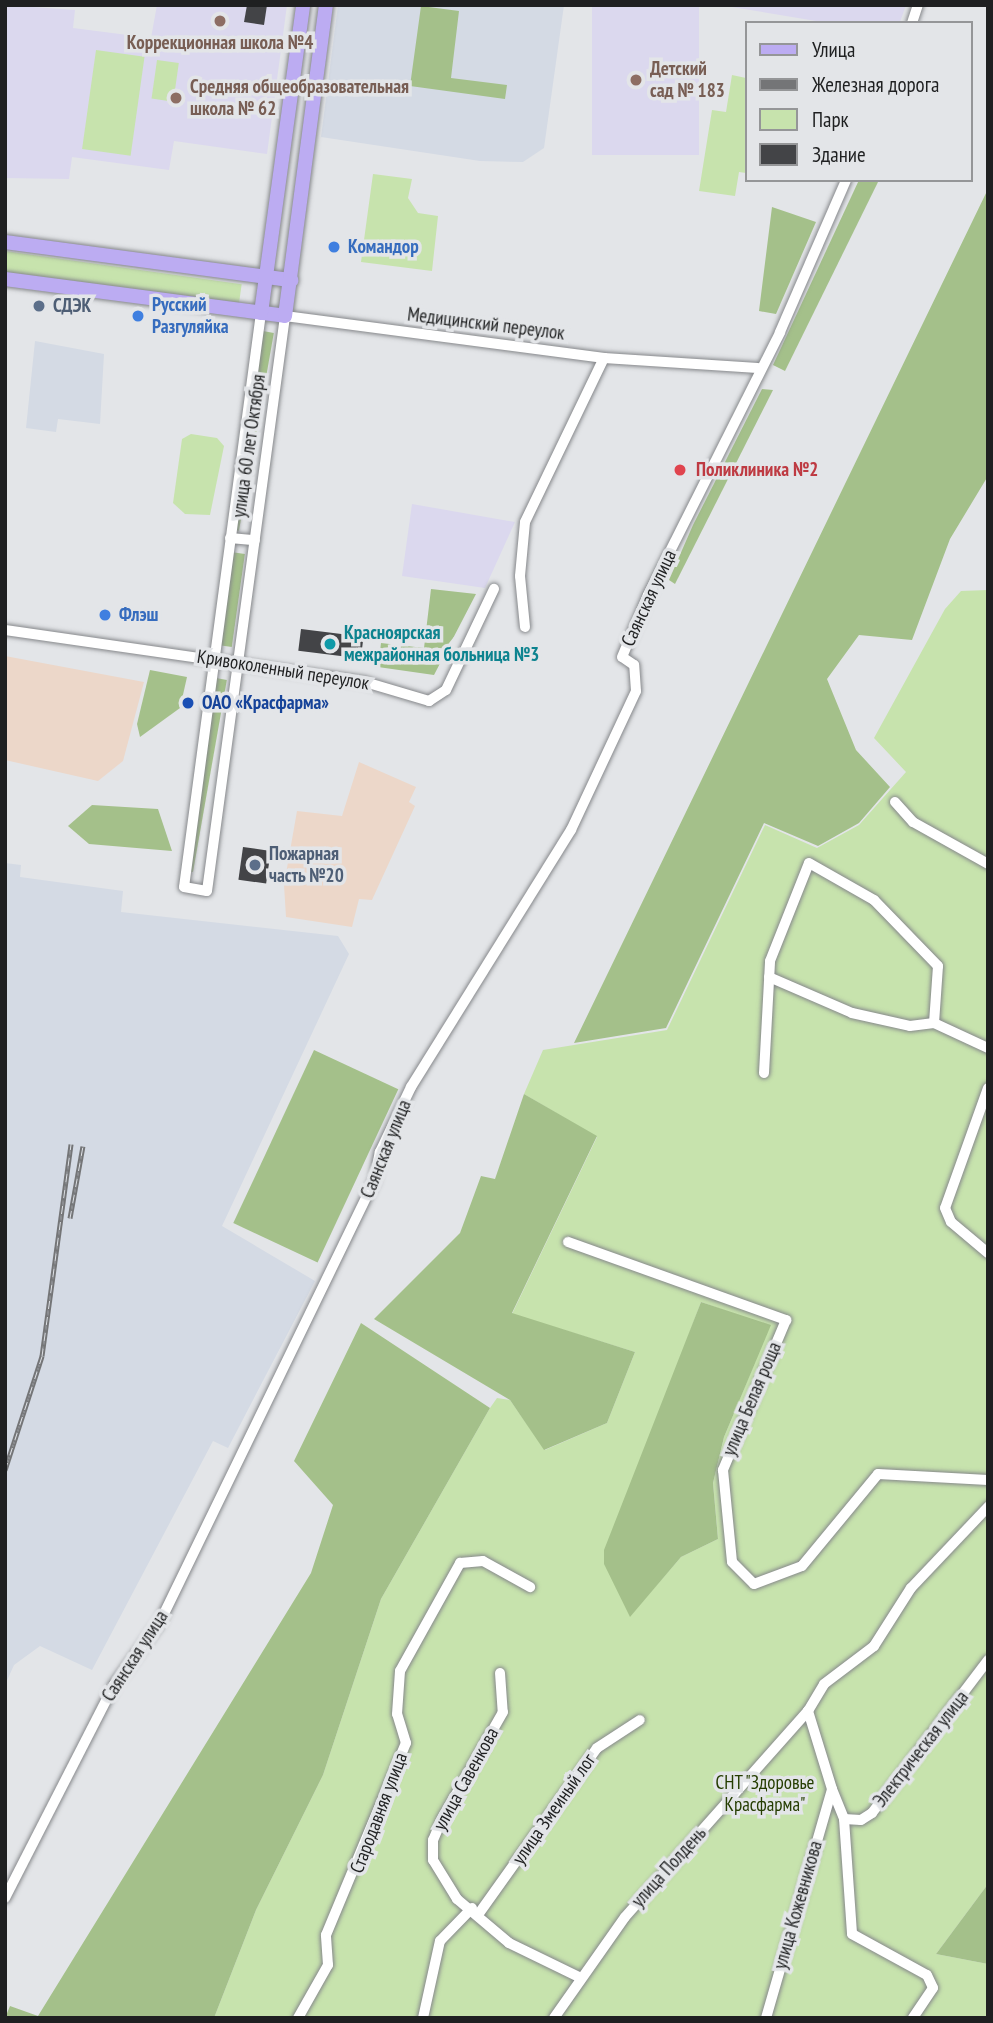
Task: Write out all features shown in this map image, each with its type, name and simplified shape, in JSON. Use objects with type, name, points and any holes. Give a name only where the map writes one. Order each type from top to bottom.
[{"type":"main road","name":"улица 60 лет Октября","points":[[261,313],[303,5]]},
{"type":"main road","name":"улица 60 лет Октября","points":[[285,316],[326,5]]},
{"type":"main road","points":[[5,242],[290,280]]},
{"type":"main road","name":"Медицинский переулок","points":[[5,279],[285,316]]},
{"type":"street","points":[[758,368],[845,182]]},
{"type":"street","name":"улица 60 лет Октября","points":[[261,313],[211,659],[184,887],[207,891],[285,316]]},
{"type":"street","name":"Медицинский переулок","points":[[285,316],[604,358],[758,368]]},
{"type":"street","points":[[526,627],[520,576],[524,522],[604,358]]},
{"type":"street","name":"Саянская улица","points":[[5,1898],[114,1685],[160,1622],[369,1193],[411,1087],[570,830],[636,691],[634,665],[622,657],[758,368]]},
{"type":"street","points":[[230,538],[255,540]]},
{"type":"street","name":"Кривоколенный переулок","points":[[5,630],[365,682],[429,701],[446,690],[494,589]]},
{"type":"street","points":[[895,802],[913,822],[988,863]]},
{"type":"street","points":[[764,1073],[769,976],[809,863],[874,900],[938,966],[934,1023]]},
{"type":"street","points":[[769,976],[852,1013],[910,1026],[934,1023],[988,1048]]},
{"type":"street","points":[[988,1088],[945,1208],[951,1222],[988,1253]]},
{"type":"street","name":"улица Белая роща","points":[[568,1242],[786,1320],[723,1470],[732,1562],[754,1584],[802,1566],[878,1474],[988,1480]]},
{"type":"street","name":"улица Полдень","points":[[554,2018],[625,1917],[808,1711],[824,1684],[874,1646],[911,1588],[988,1507]]},
{"type":"street","name":"Стародавняя улица","points":[[298,2018],[328,1965],[326,1935],[406,1743],[397,1713],[400,1671],[460,1563],[483,1561],[530,1587]]},
{"type":"street","name":"Электрическая улица","points":[[844,1819],[861,1821],[872,1813],[988,1660]]},
{"type":"street","name":"улица Савенкова","points":[[500,1673],[503,1712],[432,1840],[433,1860],[457,1899],[476,1910],[509,1943],[581,1978]]},
{"type":"street","points":[[808,1711],[844,1819],[852,1934],[927,1975],[933,1987],[913,2018]]},
{"type":"street","name":"улица Змеиный лог","points":[[424,2018],[440,1941],[476,1910],[597,1748],[640,1720]]},
{"type":"street","name":"улица Кожевникова","points":[[766,2018],[832,1789]]},
{"type":"shaded area","points":[[5,5],[75,10],[73,28],[151,38],[157,5],[287,5],[267,154],[174,141],[169,170],[72,157],[69,179],[5,178]]},
{"type":"shaded area","points":[[338,5],[564,5],[544,148],[523,162],[480,161],[321,137]]},
{"type":"shaded area","name":"Детский сад № 183","points":[[592,5],[699,5],[699,155],[592,155]]},
{"type":"shaded area","points":[[720,5],[906,5],[900,21],[816,21]]},
{"type":"shaded area","points":[[35,341],[104,354],[100,424],[58,419],[56,432],[26,428]]},
{"type":"shaded area","points":[[412,504],[515,522],[485,588],[402,576]]},
{"type":"shaded area","points":[[5,656],[144,682],[123,761],[98,781],[5,760]]},
{"type":"shaded area","points":[[359,762],[416,787],[409,802],[415,806],[372,900],[359,899],[352,927],[286,917],[284,885],[297,811],[342,816]]},
{"type":"shaded area","points":[[5,863],[21,865],[20,877],[123,891],[121,912],[338,936],[349,954],[222,1226],[315,1281],[228,1448],[213,1441],[92,1670],[40,1646],[14,1665],[5,1685]]},
{"type":"green space","points":[[421,6],[459,11],[451,78],[507,85],[505,99],[410,86]]},
{"type":"green space","points":[[96,50],[145,57],[131,156],[82,149]]},
{"type":"green space","points":[[157,60],[179,63],[173,102],[152,99]]},
{"type":"green space","points":[[732,75],[744,78],[744,173],[739,172],[735,196],[699,191],[712,110],[726,112]]},
{"type":"green space","points":[[373,174],[412,179],[408,198],[418,213],[438,216],[432,271],[361,262]]},
{"type":"green space","points":[[858,182],[878,182],[785,371],[773,365]]},
{"type":"green space","points":[[988,189],[988,476],[950,539],[912,640],[859,635],[827,679],[856,750],[890,787],[859,823],[818,846],[764,823],[666,1028],[574,1043]]},
{"type":"green space","points":[[772,207],[816,222],[776,314],[759,311]]},
{"type":"green space","points":[[5,251],[242,284],[239,305],[5,272]]},
{"type":"green space","points":[[263,331],[274,333],[239,531],[228,529]]},
{"type":"green space","points":[[762,389],[773,390],[675,584],[669,580],[693,525]]},
{"type":"green space","points":[[191,434],[217,438],[224,446],[210,515],[185,514],[173,503],[182,439]]},
{"type":"green space","points":[[231,552],[245,554],[232,647],[218,645]]},
{"type":"green space","points":[[431,589],[476,594],[434,675],[378,667],[381,643],[424,648]]},
{"type":"green space","name":"СНТ \"Здоровье Красфарма\"","points":[[988,590],[988,1884],[936,1954],[988,1964],[988,2018],[214,2018],[256,1910],[323,1775],[381,1599],[490,1408],[497,1398],[510,1400],[545,1450],[607,1423],[635,1352],[512,1314],[597,1137],[524,1094],[543,1050],[667,1030],[765,825],[817,848],[859,825],[906,772],[874,738],[945,609],[961,591]],"holes":[[[701,1302],[770,1326],[724,1437],[713,1483],[718,1539],[681,1557],[630,1616],[665,1398]]]},
{"type":"green space","points":[[150,670],[187,677],[180,708],[140,737],[137,724]]},
{"type":"green space","points":[[216,678],[227,680],[193,872],[182,870]]},
{"type":"green space","points":[[92,805],[158,809],[172,851],[89,844],[68,826]]},
{"type":"green space","points":[[314,1050],[398,1089],[318,1262],[233,1223]]},
{"type":"green space","points":[[524,1094],[597,1136],[512,1313],[635,1352],[607,1423],[544,1450],[510,1400],[374,1319],[460,1233],[481,1176],[495,1179]]},
{"type":"green space","points":[[701,1302],[771,1325],[724,1437],[713,1483],[718,1539],[681,1557],[630,1617],[604,1564],[604,1550]]},
{"type":"green space","points":[[361,1323],[490,1408],[381,1599],[323,1775],[256,1910],[214,2018],[5,2018],[10,2006],[38,2016],[311,1573],[333,1505],[294,1461]]},
{"type":"green space","points":[[988,1884],[988,1964],[936,1954]]},
{"type":"building","points":[[247,5],[267,5],[264,25],[244,22]]},
{"type":"building","name":"Красноярская межрайонная больница №3","points":[[301,629],[364,637],[361,659],[298,651]]},
{"type":"building","name":"Пожарная часть №20","points":[[243,847],[271,851],[266,884],[238,880]]},
{"type":"railway","points":[[5,1470],[42,1356],[71,1144]]},
{"type":"railway","points":[[70,1218],[83,1146]]},
{"type":"place","name":"Коррекционная школа №4","points":[[220,21]]},
{"type":"place","name":"Детский сад № 183","points":[[636,80]]},
{"type":"place","name":"Средняя общеобразовательная школа № 62","points":[[176,98]]},
{"type":"place","name":"Командор","points":[[334,247]]},
{"type":"place","name":"СДЭК","points":[[39,306]]},
{"type":"place","name":"Русский Разгуляйка","points":[[138,316]]},
{"type":"place","name":"Поликлиника №2","points":[[680,470]]},
{"type":"place","name":"Флэш","points":[[105,615]]},
{"type":"place","name":"Красноярская межрайонная больница №3","points":[[330,644]]},
{"type":"place","name":"ОАО «Красфарма»","points":[[188,703]]},
{"type":"place","name":"Пожарная часть №20","points":[[255,865]]}]
